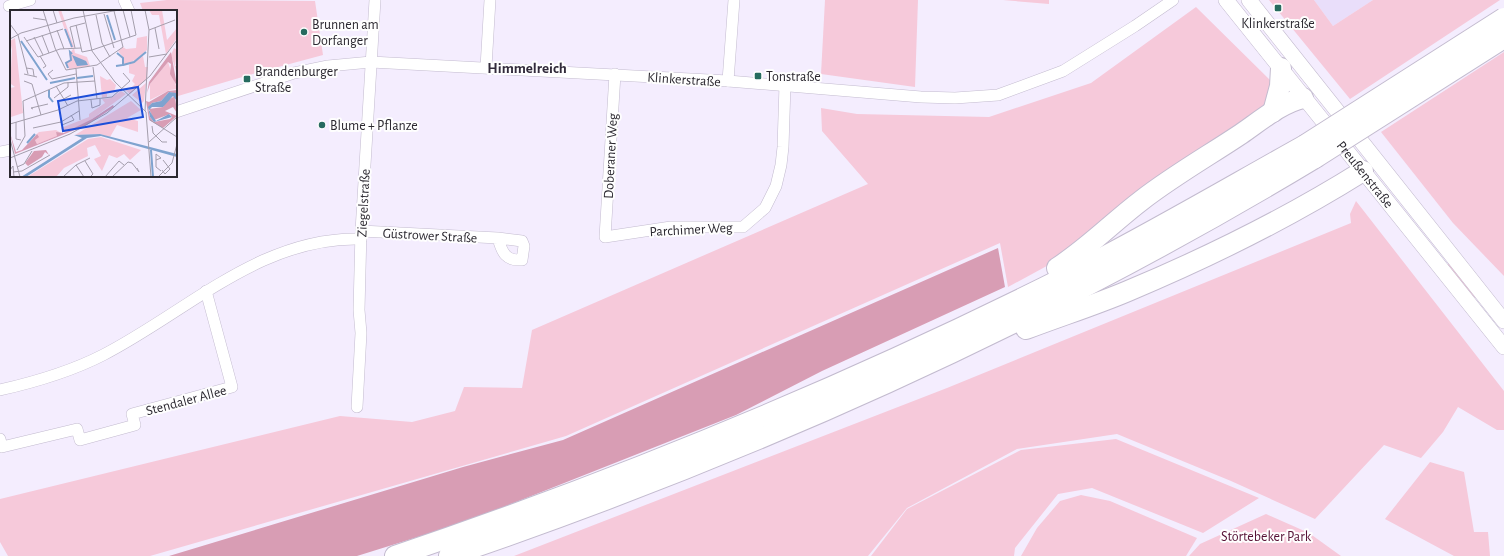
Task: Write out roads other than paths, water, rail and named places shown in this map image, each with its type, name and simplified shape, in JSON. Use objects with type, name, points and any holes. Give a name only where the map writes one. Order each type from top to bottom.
[{"type":"highway","points":[[448,556],[590,505],[753,440],[873,388],[1122,268],[1234,207],[1310,152],[1504,18]]},
{"type":"highway","points":[[395,556],[584,489],[777,412],[995,311],[1310,152],[1504,38]]},
{"type":"highway","points":[[1273,112],[1280,86],[1280,68]]},
{"type":"highway","points":[[995,311],[1015,292],[1077,255],[1142,200],[1273,112],[1293,100],[1303,98]]},
{"type":"highway","points":[[981,337],[1013,334],[1127,292],[1284,217],[1362,171]]},
{"type":"main road","name":"Preußenstraße","points":[[1226,0],[1504,347]]},
{"type":"main road","name":"Preußenstraße","points":[[1249,0],[1504,321]]},
{"type":"main road","points":[[1303,98],[1327,98]]},
{"type":"main road","points":[[1362,171],[1370,152]]},
{"type":"street","points":[[10,6],[30,0]]},
{"type":"street","points":[[124,0],[129,10]]},
{"type":"street","name":"Ziegelstraße","points":[[357,407],[361,333],[359,310],[361,235],[375,0]]},
{"type":"street","points":[[486,67],[490,0]]},
{"type":"street","points":[[728,81],[734,0]]},
{"type":"street","name":"Klinkerstraße","points":[[177,112],[294,73],[328,66],[372,62],[728,81],[921,97],[955,98],[998,95],[1063,71],[1136,26],[1173,0]]},
{"type":"street","name":"Doberaner Weg","points":[[605,237],[615,74]]},
{"type":"street","name":"Parchimer Weg","points":[[605,237],[671,227],[743,227],[765,208],[776,186],[781,165],[783,147],[785,85]]},
{"type":"street","points":[[0,152],[10,150]]},
{"type":"street","points":[[0,390],[62,373],[102,355],[174,313],[206,291],[247,267],[270,256],[330,240],[361,235]]},
{"type":"street","name":"Güstrower Straße","points":[[361,235],[498,238]]},
{"type":"street","name":"Stendaler Allee","points":[[0,439],[2,447],[77,429],[80,440],[135,425],[132,414],[232,387],[206,291]]},
{"type":"place","name":"Klinkerstraße","points":[[1278,8]]},
{"type":"place","name":"Brunnen am Dorfanger","points":[[304,32]]},
{"type":"place","name":"Tonstraße","points":[[758,76]]},
{"type":"place","name":"Brandenburger Straße","points":[[247,79]]},
{"type":"place","name":"Blume + Pflanze","points":[[322,125]]},
{"type":"district","name":"Himmelreich","points":[[527,68]]},
{"type":"park label","name":"Störtebeker Park","points":[[1266,536]]}]
